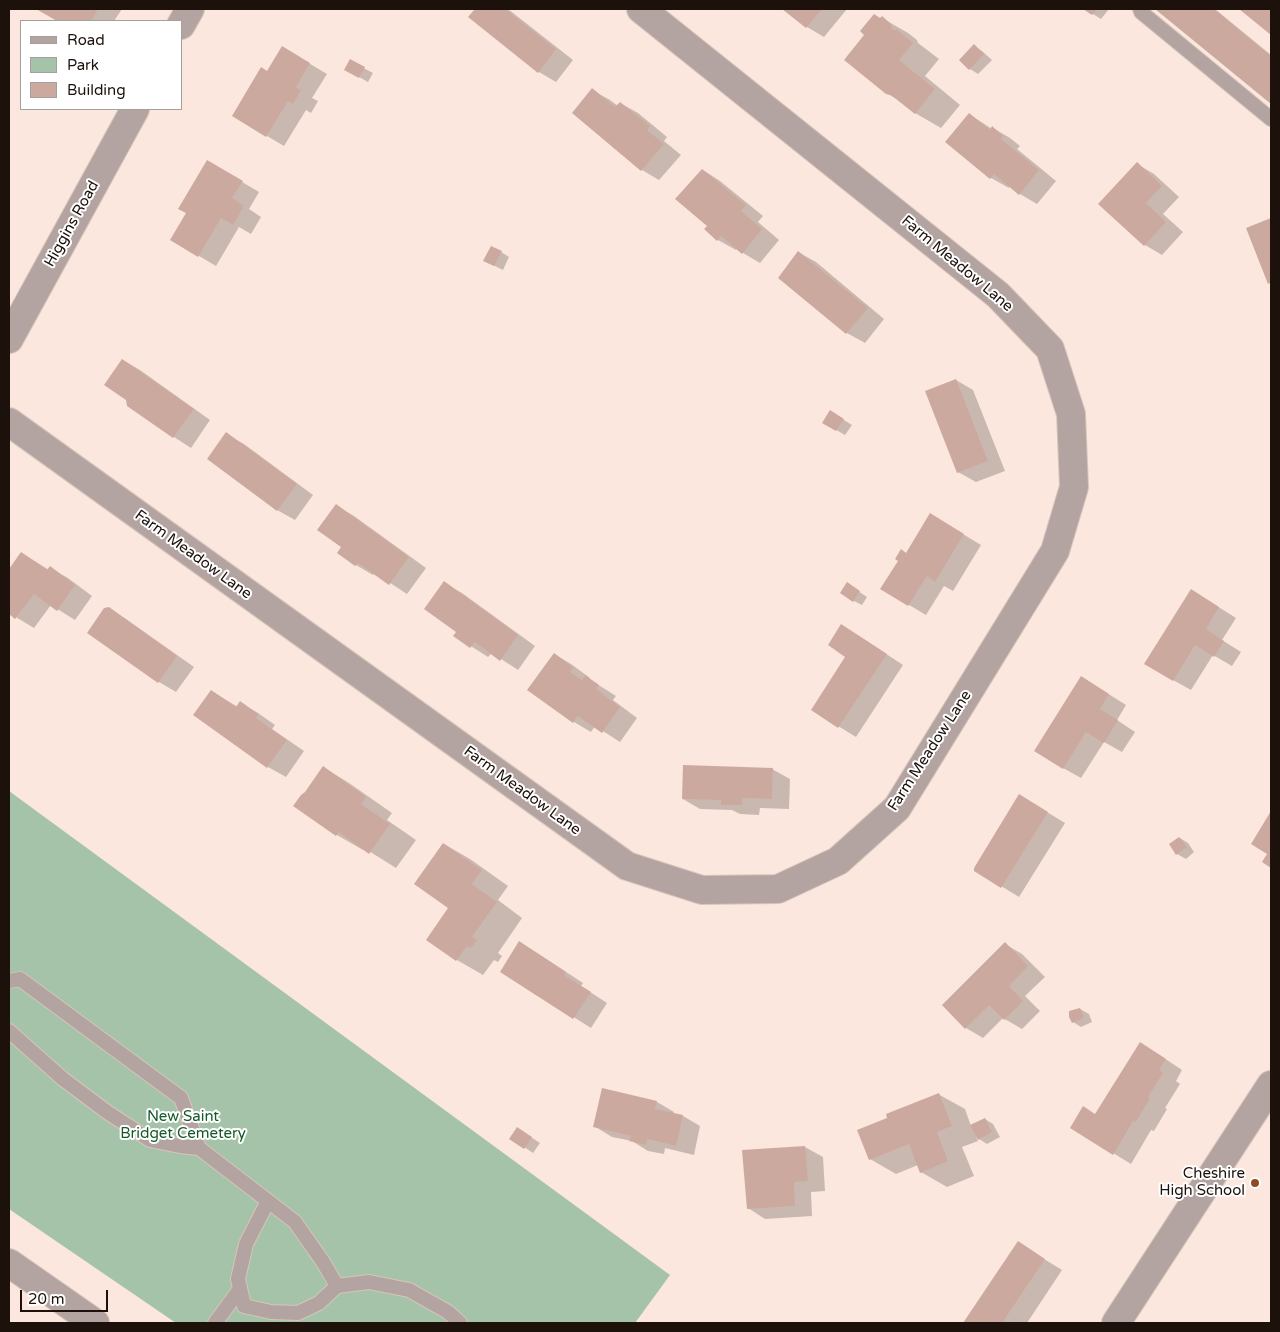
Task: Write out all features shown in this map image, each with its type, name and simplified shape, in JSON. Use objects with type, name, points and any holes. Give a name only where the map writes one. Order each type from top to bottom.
[{"type":"street","points":[[182,23],[190,9]]},
{"type":"street","name":"Farm Meadow Lane","points":[[9,422],[627,866],[702,890],[778,889],[838,861],[897,808],[1055,551],[1074,487],[1071,414],[1050,349],[998,295],[641,9]]},
{"type":"street","name":"Higgins Road","points":[[9,339],[134,110]]},
{"type":"street","points":[[1116,1323],[1271,1085]]},
{"type":"street","points":[[9,1263],[94,1323]]},
{"type":"lane","points":[[1140,9],[1141,12],[1271,119]]},
{"type":"lane","points":[[9,981],[20,979],[181,1098],[199,1148]]},
{"type":"lane","points":[[9,1032],[63,1079],[107,1112],[150,1140],[199,1148],[268,1201],[295,1222],[337,1286]]},
{"type":"lane","points":[[268,1201],[246,1244],[238,1279],[244,1306],[271,1312],[298,1313],[319,1303],[337,1286],[369,1282],[409,1290],[448,1312],[460,1323]]},
{"type":"lane","points":[[215,1323],[240,1289]]},
{"type":"green space","name":"New Saint Bridget Cemetery","points":[[9,791],[670,1275],[635,1323],[176,1323],[9,1209]]},
{"type":"building","points":[[36,9],[98,9],[92,20],[55,20]]},
{"type":"building","points":[[475,9],[505,9],[556,49],[538,73],[468,17]]},
{"type":"building","points":[[782,9],[822,9],[806,28]]},
{"type":"building","points":[[1083,9],[1097,9],[1092,15]]},
{"type":"building","points":[[1155,9],[1214,9],[1271,56],[1271,104]]},
{"type":"building","points":[[1239,9],[1271,9],[1271,35]]},
{"type":"building","points":[[874,14],[880,18],[882,16],[891,24],[892,30],[897,30],[913,43],[899,60],[935,89],[915,114],[891,95],[886,94],[844,60],[864,35],[860,31]]},
{"type":"building","points":[[974,44],[984,54],[969,70],[959,60]]},
{"type":"building","points":[[282,46],[310,63],[296,87],[301,90],[293,104],[288,101],[266,137],[232,116],[261,67],[267,71]]},
{"type":"building","points":[[350,59],[365,67],[359,78],[344,70]]},
{"type":"building","points":[[592,88],[615,107],[620,102],[650,126],[647,130],[664,144],[641,171],[572,113]]},
{"type":"building","points":[[969,113],[990,130],[992,126],[1003,136],[1001,139],[1039,170],[1019,195],[994,174],[990,179],[945,142]]},
{"type":"building","points":[[207,160],[243,181],[232,198],[244,206],[233,225],[221,218],[198,257],[170,240],[186,213],[178,209]]},
{"type":"building","points":[[1137,162],[1162,186],[1146,203],[1166,222],[1144,246],[1098,204]]},
{"type":"building","points":[[702,169],[746,205],[741,211],[762,229],[742,254],[721,236],[717,241],[704,229],[707,226],[675,199]]},
{"type":"building","points":[[1271,218],[1271,282],[1268,284],[1246,228]]},
{"type":"building","points":[[491,246],[502,251],[494,266],[483,261]]},
{"type":"building","points":[[798,251],[868,308],[846,334],[778,278]]},
{"type":"building","points":[[122,359],[194,409],[173,438],[127,406],[126,400],[104,385]]},
{"type":"building","points":[[956,379],[988,461],[957,473],[925,391]]},
{"type":"building","points":[[830,410],[844,419],[836,431],[822,423]]},
{"type":"building","points":[[226,432],[297,484],[277,511],[207,459]]},
{"type":"building","points":[[336,504],[409,557],[389,585],[358,563],[355,566],[337,553],[341,547],[317,530]]},
{"type":"building","points":[[930,513],[964,534],[935,582],[927,576],[908,606],[880,589],[898,561],[895,559],[901,549],[906,553]]},
{"type":"building","points":[[21,552],[47,570],[50,566],[75,585],[57,611],[34,594],[15,619],[9,614],[9,569]]},
{"type":"building","points":[[444,581],[518,635],[500,661],[475,642],[470,648],[453,636],[456,632],[424,609]]},
{"type":"building","points":[[847,582],[860,591],[853,602],[840,593]]},
{"type":"building","points":[[1191,589],[1219,607],[1206,629],[1224,641],[1214,657],[1195,645],[1173,681],[1144,664]]},
{"type":"building","points":[[109,607],[177,656],[158,683],[87,633],[104,608]]},
{"type":"building","points":[[841,624],[887,654],[838,728],[811,710],[845,657],[828,645]]},
{"type":"building","points":[[554,653],[573,667],[570,672],[582,680],[585,675],[599,685],[596,689],[620,707],[602,733],[578,716],[573,723],[527,690]]},
{"type":"building","points":[[1081,676],[1109,694],[1100,709],[1118,720],[1104,743],[1086,732],[1063,769],[1034,751]]},
{"type":"building","points":[[211,690],[236,707],[240,701],[258,714],[256,718],[287,740],[267,768],[193,715]]},
{"type":"building","points":[[683,765],[773,768],[772,799],[742,798],[742,805],[721,805],[721,800],[682,799]]},
{"type":"building","points":[[323,766],[366,797],[361,804],[390,824],[369,854],[339,832],[336,836],[293,806]]},
{"type":"building","points":[[1019,794],[1048,812],[1001,888],[974,871],[974,868]]},
{"type":"building","points":[[1271,811],[1271,868],[1262,862],[1267,854],[1251,844]]},
{"type":"building","points":[[1179,837],[1187,847],[1176,855],[1169,844]]},
{"type":"building","points":[[443,843],[482,870],[472,884],[497,902],[472,937],[477,940],[471,948],[467,946],[456,961],[426,940],[448,908],[414,884]]},
{"type":"building","points":[[519,941],[566,972],[564,975],[591,992],[573,1019],[500,972]]},
{"type":"building","points":[[1005,942],[1028,966],[1009,986],[1023,1001],[1004,1020],[989,1005],[965,1029],[942,1005]]},
{"type":"building","points":[[1080,1008],[1084,1018],[1072,1023],[1069,1011]]},
{"type":"building","points":[[1140,1042],[1166,1059],[1159,1070],[1163,1073],[1148,1097],[1150,1098],[1136,1122],[1133,1121],[1113,1155],[1070,1128],[1083,1106],[1095,1114]]},
{"type":"building","points":[[602,1088],[657,1101],[655,1109],[683,1115],[676,1146],[647,1139],[646,1145],[629,1141],[631,1136],[593,1127]]},
{"type":"building","points":[[939,1093],[952,1126],[937,1132],[948,1161],[920,1173],[909,1144],[869,1160],[857,1130],[887,1118],[886,1114]]},
{"type":"building","points":[[985,1118],[992,1132],[978,1140],[970,1125]]},
{"type":"building","points":[[517,1127],[532,1137],[524,1149],[509,1139]]},
{"type":"building","points":[[805,1146],[808,1181],[794,1182],[795,1206],[747,1209],[742,1150]]},
{"type":"building","points":[[1018,1241],[1045,1259],[1002,1323],[963,1323]]},
{"type":"place","name":"Cheshire High School","points":[[1255,1183]]}]
